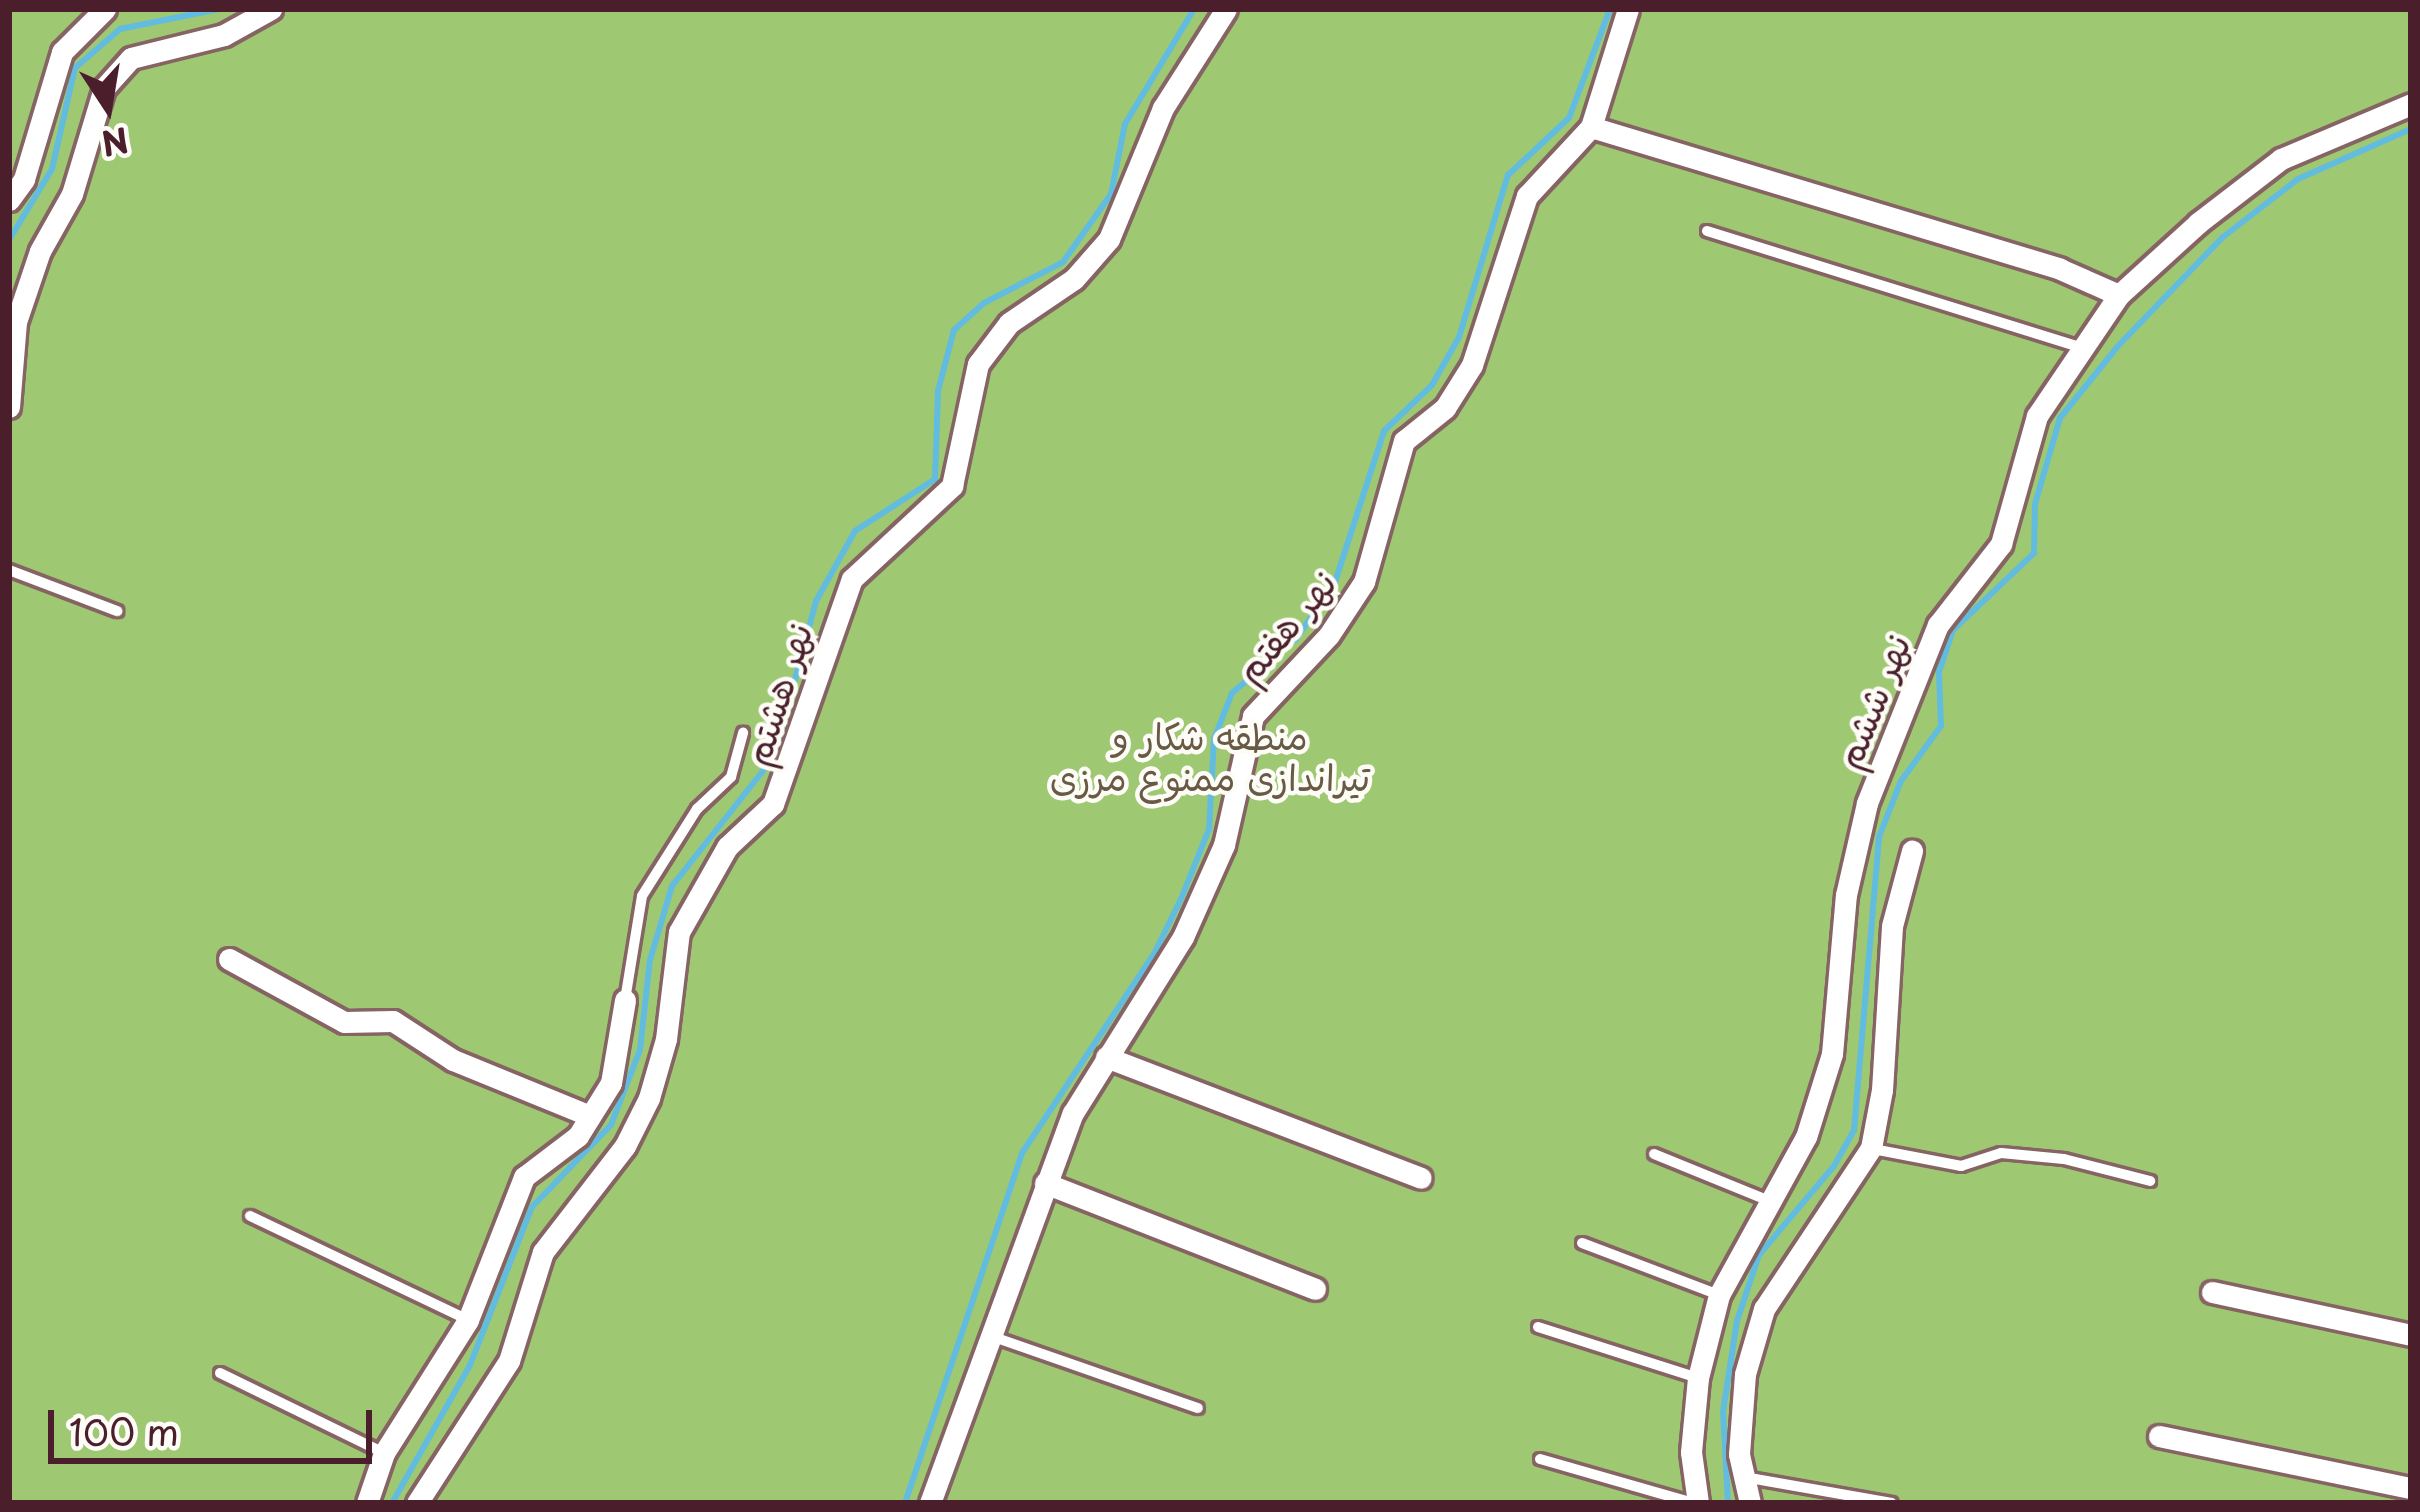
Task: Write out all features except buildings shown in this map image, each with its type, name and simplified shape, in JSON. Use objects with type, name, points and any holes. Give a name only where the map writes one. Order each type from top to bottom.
[{"type":"street","points":[[9,200],[24,179],[62,52],[105,9]]},
{"type":"street","points":[[9,407],[16,322],[71,194],[104,88],[131,58],[224,35],[271,9]]},
{"type":"street","name":"نهر هشتم","points":[[417,1503],[509,1360],[543,1252],[625,1146],[649,1098],[666,1039],[679,932],[717,861],[773,804],[852,579],[952,486],[978,364],[1009,323],[1074,278],[1109,239],[1163,108],[1226,9]]},
{"type":"street","name":"نهر هفتم","points":[[930,1503],[1045,1183],[1106,1058],[1183,937],[1215,867],[1253,716],[1328,635],[1364,582],[1404,442],[1445,408],[1472,365],[1527,196],[1592,127],[1628,9]]},
{"type":"street","name":"نهر ششم","points":[[1695,1503],[1690,1452],[1698,1378],[1719,1295],[1806,1137],[1832,1054],[1846,895],[1889,742],[1938,625],[2001,544],[2037,416],[2119,295],[2281,159],[2411,104]]},
{"type":"street","points":[[1592,127],[2060,269],[2119,295]]},
{"type":"street","points":[[1750,1503],[1744,1477],[1745,1374],[1764,1309],[1871,1148],[1882,1090],[1892,926],[1912,851]]},
{"type":"street","points":[[229,959],[344,1022],[393,1021],[453,1060],[590,1116]]},
{"type":"street","points":[[367,1503],[384,1453],[468,1320],[524,1177],[590,1116],[611,1083],[625,1000]]},
{"type":"street","points":[[1106,1058],[1421,1178]]},
{"type":"street","points":[[1045,1183],[1315,1289]]},
{"type":"street","points":[[2212,1292],[2411,1335]]},
{"type":"street","points":[[2159,1436],[2411,1487]]},
{"type":"lane","points":[[1707,231],[2083,349]]},
{"type":"lane","points":[[9,570],[117,611]]},
{"type":"lane","points":[[625,1000],[642,896],[697,808],[730,777],[743,734]]},
{"type":"lane","points":[[1871,1148],[1960,1166],[2001,1153],[2064,1160],[2150,1181]]},
{"type":"lane","points":[[1654,1154],[1769,1201]]},
{"type":"lane","points":[[250,1216],[468,1320]]},
{"type":"lane","points":[[1582,1243],[1719,1295]]},
{"type":"lane","points":[[1538,1327],[1698,1378]]},
{"type":"lane","points":[[990,1335],[1198,1408]]},
{"type":"lane","points":[[220,1372],[384,1453]]},
{"type":"lane","points":[[1540,1459],[1695,1503]]},
{"type":"lane","points":[[1744,1477],[1892,1503]]},
{"type":"green space","name":"منطقه شکار و تیراندازی ممنوع مرزی","points":[[9,9],[2411,9],[2411,1503],[9,1503]]},
{"type":"waterway","points":[[9,240],[52,169],[75,68],[120,29],[219,9]]},
{"type":"waterway","points":[[392,1503],[470,1365],[532,1207],[611,1125],[640,1050],[650,960],[672,886],[774,757],[816,601],[855,531],[935,479],[938,391],[954,330],[984,303],[1063,262],[1111,194],[1125,124],[1194,9]]},
{"type":"waterway","points":[[905,1503],[1022,1153],[1155,952],[1181,899],[1209,829],[1214,739],[1232,693],[1296,639],[1335,582],[1384,431],[1432,385],[1459,337],[1508,175],[1569,118],[1610,9]]},
{"type":"waterway","points":[[1728,1503],[1723,1412],[1737,1321],[1759,1255],[1834,1166],[1854,1130],[1879,837],[1901,781],[1941,726],[1939,672],[1953,630],[2034,553],[2035,504],[2060,418],[2118,346],[2223,237],[2298,179],[2411,129]]}]
